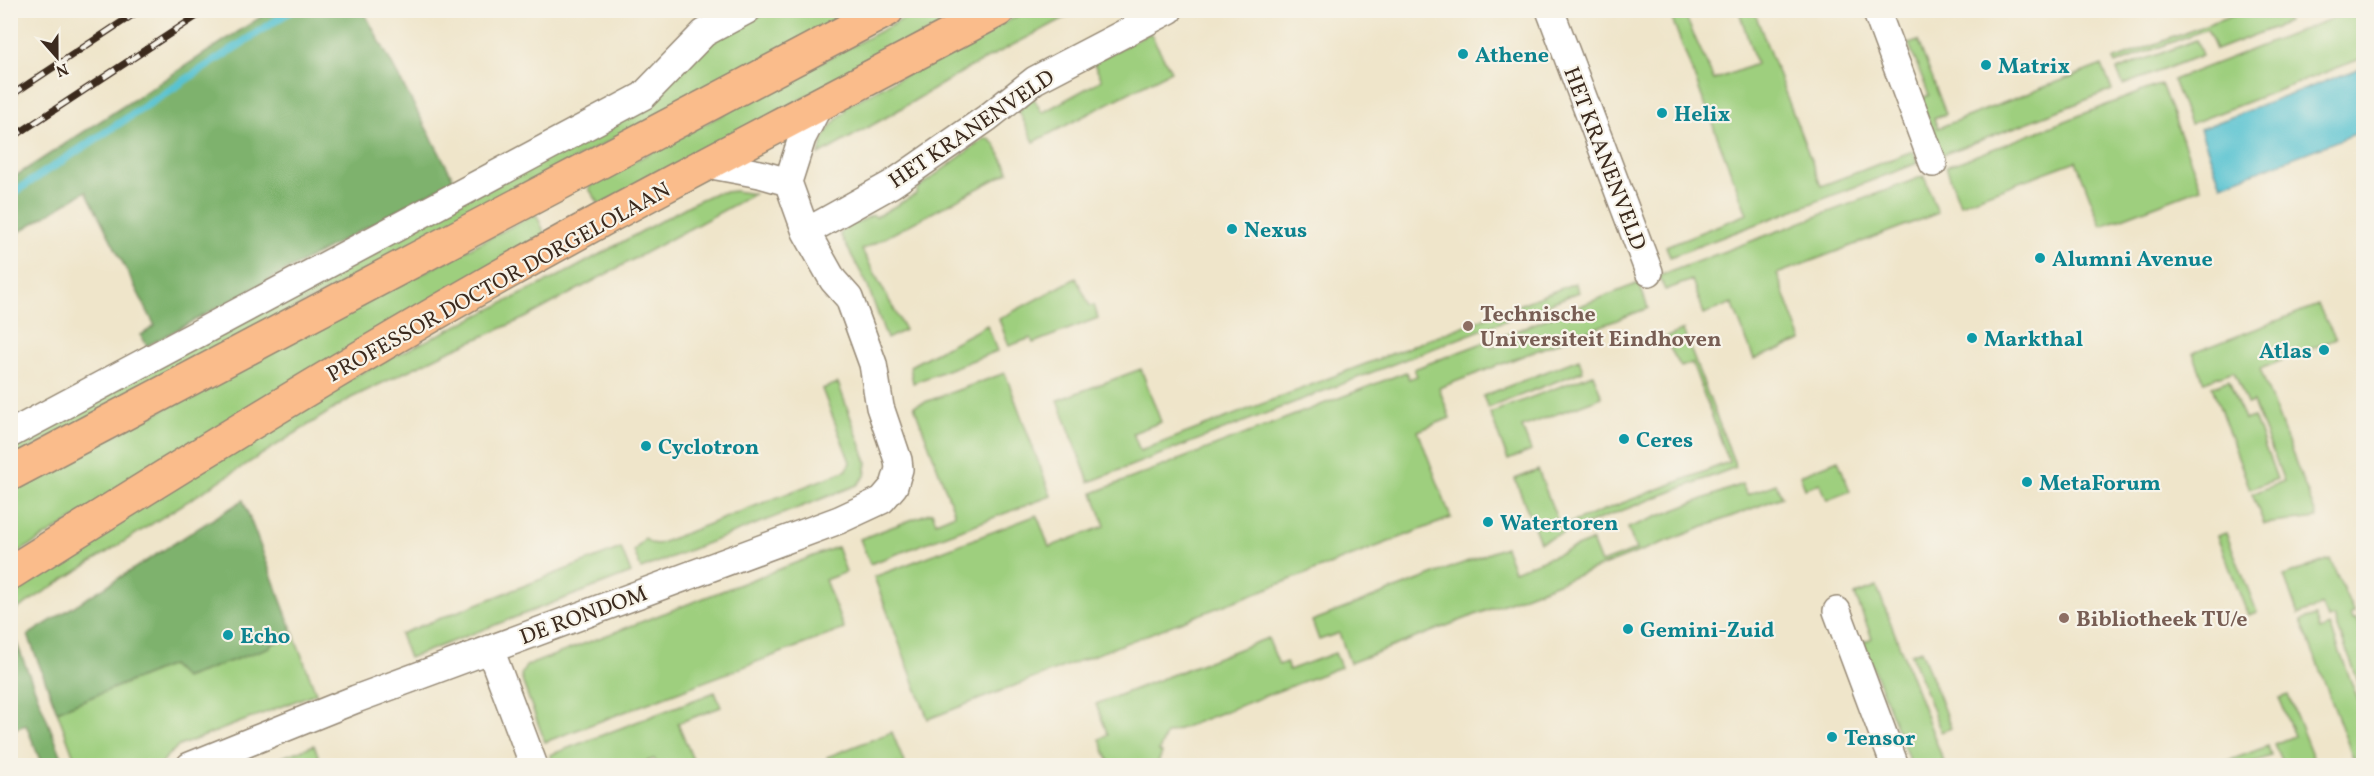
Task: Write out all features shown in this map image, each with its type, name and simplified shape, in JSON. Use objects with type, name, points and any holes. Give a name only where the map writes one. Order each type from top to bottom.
[{"type":"main road","points":[[10,474],[887,10]]},
{"type":"main road","name":"PROFESSOR DOCTOR DORGELOLAAN","points":[[10,573],[309,388],[490,282],[706,164],[998,10]]},
{"type":"street","points":[[10,434],[643,96],[704,33],[747,10]]},
{"type":"street","name":"HET KRANENVELD","points":[[806,232],[892,184],[987,118],[1035,80],[1169,10]]},
{"type":"street","name":"HET KRANENVELD","points":[[1550,10],[1649,272]]},
{"type":"street","points":[[1876,10],[1933,163]]},
{"type":"street","points":[[706,164],[760,174],[788,182],[802,138],[819,105]]},
{"type":"street","name":"DE RONDOM","points":[[190,765],[490,649],[839,520],[875,504],[894,486],[899,469],[898,460],[880,407],[860,376],[834,303],[833,280],[806,232],[788,182]]},
{"type":"street","points":[[1837,611],[1895,765]]},
{"type":"street","points":[[490,649],[534,765]]},
{"type":"green space","points":[[363,10],[454,180],[147,346],[141,335],[155,326],[86,191],[11,237],[11,179],[270,11]]},
{"type":"green space","points":[[2354,10],[2363,11],[2363,58],[2190,124],[2173,80]]},
{"type":"green space","points":[[770,11],[854,11],[11,459],[11,442],[710,42]]},
{"type":"green space","points":[[918,11],[968,11],[600,205],[589,189],[591,184]]},
{"type":"green space","points":[[1027,11],[1078,11],[967,69],[819,155],[828,130],[846,111],[844,107]]},
{"type":"green space","points":[[1669,11],[1683,11],[1714,80],[1756,64],[1739,11],[1754,11],[1821,186],[1913,151],[1918,163],[1670,257],[1666,246],[1747,214]]},
{"type":"green space","points":[[2243,11],[2283,11],[2288,22],[2216,50],[2207,29],[2115,64],[2113,60]]},
{"type":"green space","points":[[1150,33],[1171,71],[1034,142],[1019,111],[1032,95],[1042,113],[1102,80],[1093,62]]},
{"type":"green space","points":[[2196,40],[2202,55],[2123,85],[2117,70]]},
{"type":"green space","points":[[1918,41],[1946,114],[1934,119],[1938,128],[2102,65],[2112,90],[1942,155],[1920,99],[1929,95],[1909,44]]},
{"type":"green space","points":[[2161,84],[2201,188],[2101,226],[2076,161],[1960,204],[1946,167]]},
{"type":"green space","points":[[988,138],[995,144],[1009,172],[862,250],[905,330],[887,339],[867,284],[840,234],[845,228],[873,215],[876,217],[916,194],[918,188]]},
{"type":"green space","points":[[1924,176],[1938,213],[1777,274],[1802,341],[1754,359],[1732,303],[1704,314],[1692,280],[1665,290],[1659,276]]},
{"type":"green space","points":[[735,191],[754,194],[525,318],[351,398],[11,613],[11,586],[338,384],[573,269],[695,202],[715,193]]},
{"type":"green space","points":[[533,215],[537,216],[545,234],[11,557],[11,490]]},
{"type":"green space","points":[[1076,278],[1090,306],[1094,305],[1098,318],[1033,343],[1031,338],[1009,346],[999,319]]},
{"type":"green space","points":[[1575,283],[1579,292],[1089,482],[1058,400],[1141,369],[1161,422],[1133,433],[1140,451]]},
{"type":"green space","points":[[1639,283],[1648,308],[1439,388],[1450,418],[1418,431],[1451,518],[928,719],[874,577],[1037,515],[1049,547],[1105,526],[1093,493],[1406,372],[1409,379],[1417,376],[1414,369],[1488,341],[1491,347],[1499,344],[1497,338]]},
{"type":"green space","points":[[2318,305],[2336,339],[2260,369],[2317,518],[2264,524],[2252,494],[2284,481],[2253,402],[2247,404],[2234,371],[2204,382],[2193,353]]},
{"type":"green space","points":[[987,325],[997,351],[913,383],[910,366]]},
{"type":"green space","points":[[1683,330],[1736,467],[1540,542],[1515,479],[1538,470],[1560,527],[1729,462],[1692,363],[1681,367],[1664,338]]},
{"type":"green space","points":[[1579,359],[1583,371],[1488,408],[1483,396]]},
{"type":"green space","points":[[1005,373],[1051,496],[870,564],[860,539],[932,512],[936,522],[955,514],[914,406]]},
{"type":"green space","points":[[1593,374],[1602,397],[1522,427],[1531,451],[1508,460],[1490,413]]},
{"type":"green space","points":[[2229,380],[2244,420],[2254,417],[2277,479],[2250,489],[2212,387]]},
{"type":"green space","points":[[838,383],[867,462],[865,476],[857,485],[641,569],[634,551],[645,538],[650,543],[658,544],[847,470],[850,462],[822,389]]},
{"type":"green space","points":[[1838,460],[1850,491],[1827,500],[1820,483],[1805,489],[1800,475]]},
{"type":"green space","points":[[1742,484],[1747,495],[1776,484],[1782,497],[1350,663],[1339,633],[1319,640],[1312,621],[1505,547],[1514,571],[1592,541],[1601,563],[1636,550],[1628,528]]},
{"type":"green space","points":[[243,500],[294,635],[272,643],[270,647],[184,678],[171,665],[57,711],[28,635]]},
{"type":"green space","points":[[2226,533],[2257,612],[2248,615],[2217,536]]},
{"type":"green space","points":[[837,547],[846,572],[825,580],[844,629],[545,742],[521,675],[526,666]]},
{"type":"green space","points":[[621,548],[631,573],[409,658],[400,634]]},
{"type":"green space","points":[[2330,559],[2354,613],[2350,614],[2352,620],[2356,619],[2363,638],[2363,694],[2334,617],[2328,619],[2322,605],[2298,615],[2284,576]]},
{"type":"green space","points":[[1877,587],[1945,765],[1911,765],[1863,642],[1872,638],[1855,595]]},
{"type":"green space","points":[[2315,616],[2320,630],[2330,626],[2363,713],[2363,765],[2356,765],[2301,621]]},
{"type":"green space","points":[[294,635],[316,693],[179,746],[167,756],[161,765],[77,765],[57,711],[171,665],[185,678],[270,647]]},
{"type":"green space","points":[[1268,638],[1279,665],[1286,662],[1289,670],[1335,653],[1341,667],[1166,734],[1159,751],[1162,753],[1157,765],[1110,765],[1100,739],[1108,735],[1096,704]]},
{"type":"green space","points":[[15,639],[65,765],[42,765],[26,725],[11,730],[11,643]]},
{"type":"green space","points":[[1921,650],[1951,728],[1941,732],[1911,654]]},
{"type":"green space","points":[[715,692],[721,707],[678,723],[695,765],[657,765],[654,759],[636,765],[554,765],[550,755]]},
{"type":"green space","points":[[2288,695],[2316,765],[2283,765],[2274,744],[2294,736],[2279,698]]},
{"type":"green space","points":[[892,732],[905,765],[830,765],[827,757]]},
{"type":"green space","points":[[314,745],[322,765],[262,765]]},
{"type":"green space","points":[[2268,746],[2271,756],[2246,765],[2217,765]]},
{"type":"water","points":[[2363,67],[2363,131],[2221,185],[2200,129]]},
{"type":"waterway","points":[[10,195],[292,10]]},
{"type":"railway","points":[[10,96],[140,10]]},
{"type":"railway","points":[[10,139],[206,10]]},
{"type":"place","name":"Athene","points":[[1463,54]]},
{"type":"place","name":"Matrix","points":[[1986,65]]},
{"type":"place","name":"Helix","points":[[1662,113]]},
{"type":"place","name":"Nexus","points":[[1232,229]]},
{"type":"place","name":"Alumni Avenue","points":[[2040,258]]},
{"type":"place","name":"Technische Universiteit Eindhoven","points":[[1468,326]]},
{"type":"place","name":"Markthal","points":[[1972,338]]},
{"type":"place","name":"Atlas","points":[[2324,350]]},
{"type":"place","name":"Ceres","points":[[1624,439]]},
{"type":"place","name":"Cyclotron","points":[[646,446]]},
{"type":"place","name":"MetaForum","points":[[2027,482]]},
{"type":"place","name":"Watertoren","points":[[1488,522]]},
{"type":"place","name":"Bibliotheek TU/e","points":[[2064,618]]},
{"type":"place","name":"Gemini-Zuid","points":[[1628,629]]},
{"type":"place","name":"Echo","points":[[228,635]]},
{"type":"place","name":"Tensor","points":[[1832,737]]}]
